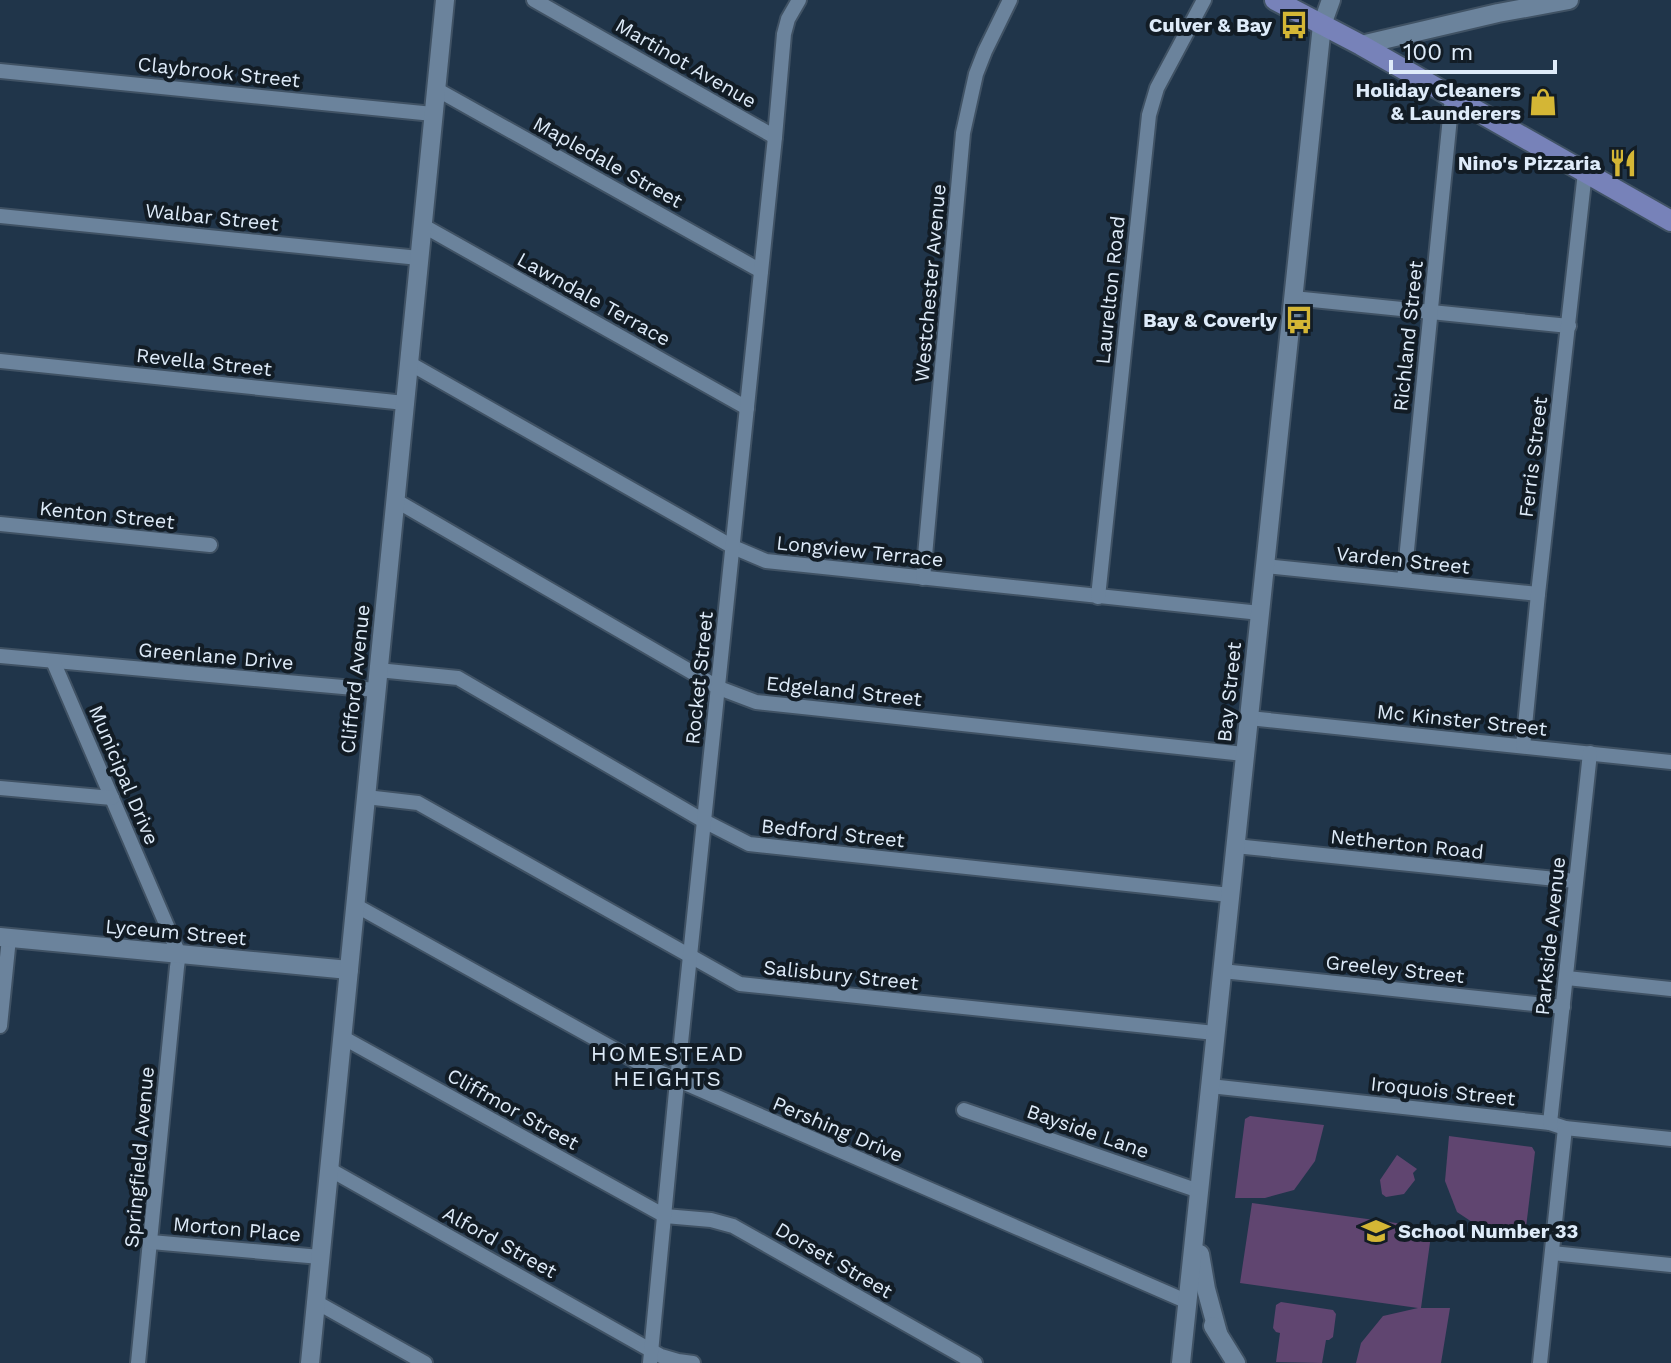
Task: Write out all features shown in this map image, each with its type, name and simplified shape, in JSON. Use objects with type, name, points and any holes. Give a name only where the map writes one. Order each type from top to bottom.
[{"type":"main road","points":[[1275,0],[1361,45],[1671,221]]},
{"type":"street","name":"Clifford Avenue","points":[[310,1363],[445,0]]},
{"type":"street","name":"Martinot Avenue","points":[[534,0],[775,137]]},
{"type":"street","name":"Rocket Street","points":[[650,1356],[784,34],[799,0]]},
{"type":"street","name":"Westchester Avenue","points":[[923,578],[963,133],[976,74],[1010,0]]},
{"type":"street","name":"Laurelton Road","points":[[1098,597],[1146,129],[1157,88],[1204,0]]},
{"type":"street","name":"Bay Street","points":[[1181,1363],[1322,25],[1331,0]]},
{"type":"street","points":[[1361,45],[1499,7],[1569,0]]},
{"type":"street","name":"Claybrook Street","points":[[0,71],[433,114]]},
{"type":"street","name":"Mapledale Street","points":[[436,89],[761,271]]},
{"type":"street","name":"Richland Street","points":[[1404,580],[1452,97]]},
{"type":"street","name":"Ferris Street","points":[[1523,746],[1585,172]]},
{"type":"street","name":"Walbar Street","points":[[0,216],[419,258]]},
{"type":"street","name":"Lawndale Terrace","points":[[422,225],[747,408]]},
{"type":"street","points":[[1293,298],[1569,326]]},
{"type":"street","name":"Revella Street","points":[[0,361],[405,403]]},
{"type":"street","name":"Longview Terrace","points":[[409,363],[733,547],[766,561],[1260,613]]},
{"type":"street","name":"Edgeland Street","points":[[395,500],[719,688],[756,702],[1244,754]]},
{"type":"street","name":"Kenton Street","points":[[0,524],[210,545]]},
{"type":"street","name":"Varden Street","points":[[1265,566],[1538,594]]},
{"type":"street","points":[[0,656],[53,661]]},
{"type":"street","name":"Greenlane Drive","points":[[53,661],[376,690]]},
{"type":"street","name":"Municipal Drive","points":[[53,661],[179,954]]},
{"type":"street","name":"Bedford Street","points":[[378,670],[458,678],[704,821],[738,839],[760,846],[1230,895]]},
{"type":"street","name":"Mc Kinster Street","points":[[1249,718],[1671,762]]},
{"type":"street","name":"Parkside Avenue","points":[[1550,1123],[1590,753]]},
{"type":"street","points":[[0,788],[112,798]]},
{"type":"street","name":"Salisbury Street","points":[[366,797],[418,803],[732,980],[748,986],[1215,1033]]},
{"type":"street","name":"Netherton Road","points":[[1235,846],[1575,881]]},
{"type":"street","name":"Pershing Drive","points":[[355,905],[639,1063],[1188,1302]]},
{"type":"street","points":[[0,1026],[4,937]]},
{"type":"street","name":"Lyceum Street","points":[[4,937],[349,970]]},
{"type":"street","name":"Springfield Avenue","points":[[138,1363],[179,954]]},
{"type":"street","name":"Greeley Street","points":[[1222,971],[1563,1007]]},
{"type":"street","points":[[1567,978],[1671,989]]},
{"type":"street","name":"Cliffmor Street","points":[[342,1037],[665,1216]]},
{"type":"street","name":"Iroquois Street","points":[[1210,1086],[1671,1139]]},
{"type":"street","name":"Bayside Lane","points":[[964,1110],[1199,1191]]},
{"type":"street","points":[[1540,1363],[1565,1128]]},
{"type":"street","name":"Alford Street","points":[[329,1169],[650,1356],[693,1363]]},
{"type":"street","name":"Dorset Street","points":[[665,1216],[711,1220],[733,1226],[975,1363]]},
{"type":"street","points":[[1197,1218],[1206,1289],[1218,1333]]},
{"type":"street","name":"Morton Place","points":[[151,1242],[320,1257]]},
{"type":"street","points":[[1552,1253],[1671,1265]]},
{"type":"street","points":[[316,1302],[425,1363]]},
{"type":"street","points":[[1188,1302],[1204,1314],[1236,1363]]},
{"type":"shaded area","points":[[1250,1116],[1324,1125],[1315,1161],[1294,1190],[1265,1198],[1235,1198],[1245,1119]]},
{"type":"shaded area","points":[[1449,1136],[1532,1147],[1535,1152],[1525,1236],[1484,1230],[1457,1212],[1445,1181]]},
{"type":"shaded area","points":[[1397,1155],[1417,1169],[1413,1173],[1415,1180],[1404,1194],[1386,1197],[1382,1194],[1380,1180]]},
{"type":"shaded area","points":[[1252,1203],[1432,1228],[1421,1308],[1450,1308],[1441,1363],[1356,1363],[1361,1343],[1383,1316],[1418,1308],[1240,1283]]},
{"type":"shaded area","points":[[1281,1302],[1333,1310],[1336,1314],[1333,1337],[1326,1340],[1322,1363],[1276,1362],[1280,1333],[1273,1328],[1276,1305]]},
{"type":"place","name":"Culver & Bay","points":[[1294,25]]},
{"type":"place","name":"Holiday Cleaners & Launderers","points":[[1543,102]]},
{"type":"place","name":"Nino's Pizzaria","points":[[1623,163]]},
{"type":"place","name":"Bay & Coverly","points":[[1299,320]]},
{"type":"place","name":"School Number 33","points":[[1376,1231]]},
{"type":"district","name":"HOMESTEAD HEIGHTS","points":[[668,1066]]}]
